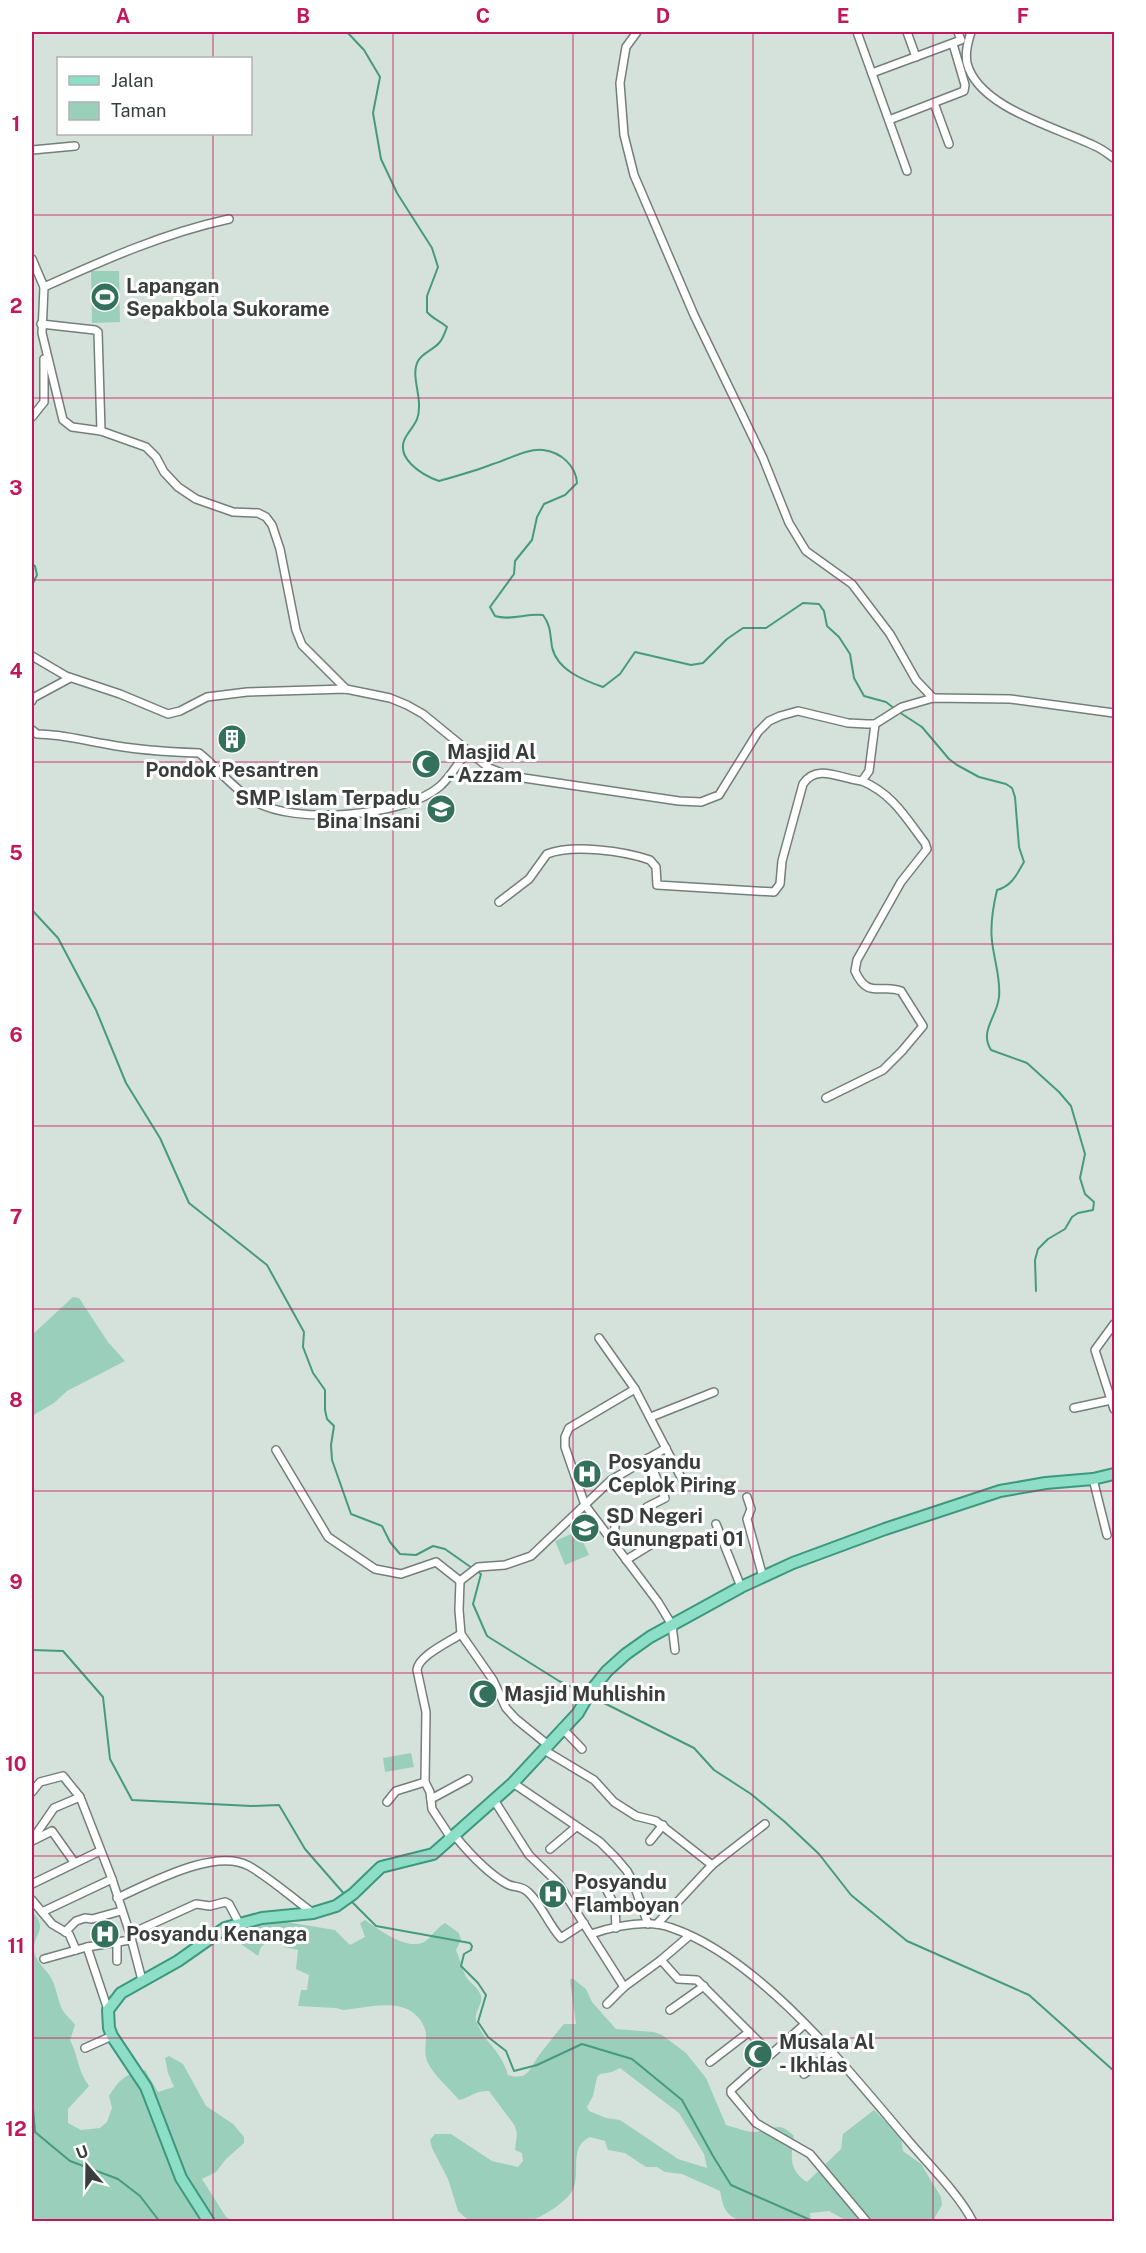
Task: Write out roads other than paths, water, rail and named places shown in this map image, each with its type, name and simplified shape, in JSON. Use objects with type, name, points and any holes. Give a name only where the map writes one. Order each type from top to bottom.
[{"type":"main road","points":[[209,2222],[181,2178],[146,2086],[112,2036],[108,2010],[121,1993],[178,1961],[213,1934],[239,1923],[262,1918],[313,1913],[336,1906],[353,1894],[381,1867],[427,1857],[513,1783],[578,1713],[590,1692],[607,1671],[626,1654],[672,1625],[741,1587],[885,1529],[1000,1491],[1046,1483],[1114,1476]]},
{"type":"street","points":[[637,32],[626,47],[620,83],[624,135],[634,175],[694,315],[763,458],[789,522],[806,551],[852,584],[890,634],[916,680],[933,698]]},
{"type":"street","points":[[857,32],[907,171]]},
{"type":"street","points":[[907,32],[916,57]]},
{"type":"street","points":[[872,74],[953,44],[961,40],[958,32]]},
{"type":"street","points":[[971,32],[966,50],[968,67],[988,93],[1024,117],[1096,146],[1114,158]]},
{"type":"street","points":[[889,120],[964,91],[966,88],[953,44]]},
{"type":"street","points":[[934,103],[949,144]]},
{"type":"street","points":[[32,150],[75,146]]},
{"type":"street","points":[[44,287],[142,244],[190,228],[229,219]]},
{"type":"street","points":[[32,259],[44,287],[41,324],[45,367],[44,402],[32,417]]},
{"type":"street","points":[[41,324],[98,332],[101,431]]},
{"type":"street","points":[[42,333],[63,420],[72,427],[101,431],[146,447],[178,487],[196,499],[233,512],[258,513],[266,517],[272,525],[280,549],[296,630],[302,645],[346,689]]},
{"type":"street","points":[[32,656],[70,678],[120,694],[168,714],[180,711],[207,697],[287,689],[346,689],[390,698],[423,714],[489,768],[510,776],[623,795],[679,801],[701,802],[719,795],[758,732],[769,721],[798,711],[857,725],[875,723],[902,707],[933,698],[1010,699],[1114,713]]},
{"type":"street","points":[[32,701],[33,698],[70,678]]},
{"type":"street","points":[[862,782],[869,771],[875,723]]},
{"type":"street","points":[[32,730],[37,734],[56,734],[106,744],[157,751],[199,753],[232,786],[256,802],[275,810],[302,813],[363,813],[402,806],[440,787],[467,751]]},
{"type":"street","points":[[500,902],[529,879],[547,854],[573,848],[650,860],[656,867],[657,885],[774,892],[780,884],[788,835],[805,780],[818,773],[828,773],[872,785],[894,801],[927,849],[901,882],[857,960],[855,971],[863,984],[871,989],[901,990],[923,1026],[883,1070],[826,1098]]},
{"type":"street","points":[[1114,1324],[1095,1350],[1114,1409]]},
{"type":"street","points":[[599,1338],[635,1389],[685,1485]]},
{"type":"street","points":[[635,1389],[566,1432],[565,1447],[585,1505],[658,1602],[672,1625],[675,1650]]},
{"type":"street","points":[[651,1417],[714,1392]]},
{"type":"street","points":[[1074,1408],[1111,1400]]},
{"type":"street","points":[[666,1448],[611,1480],[531,1556],[505,1565],[478,1567],[460,1581],[461,1634],[493,1680],[506,1708],[546,1748],[594,1780],[614,1802],[636,1816],[663,1825],[712,1865]]},
{"type":"street","points":[[276,1450],[328,1536],[375,1569],[401,1574],[436,1562],[460,1581]]},
{"type":"street","points":[[646,1507],[665,1498],[648,1458]]},
{"type":"street","points":[[1093,1479],[1107,1535]]},
{"type":"street","points":[[747,1497],[751,1509],[747,1519],[763,1577]]},
{"type":"street","points":[[609,1538],[614,1534],[616,1519],[627,1511]]},
{"type":"street","points":[[716,1524],[741,1587]]},
{"type":"street","points":[[626,1560],[660,1539]]},
{"type":"street","points":[[461,1634],[425,1657],[417,1665],[426,1712],[425,1782],[432,1809],[453,1837],[474,1857],[507,1884],[520,1886],[530,1894],[561,1938],[584,1923]]},
{"type":"street","points":[[562,1728],[582,1749]]},
{"type":"street","points":[[32,1792],[40,1782],[63,1776],[80,1797],[112,1879],[142,1980]]},
{"type":"street","points":[[431,1799],[468,1779]]},
{"type":"street","points":[[387,1802],[396,1791],[425,1782]]},
{"type":"street","points":[[513,1783],[600,1842],[627,1871],[648,1924]]},
{"type":"street","points":[[32,1841],[54,1808],[80,1797]]},
{"type":"street","points":[[495,1800],[528,1855],[558,1883],[624,1987]]},
{"type":"street","points":[[657,1924],[712,1865],[765,1824]]},
{"type":"street","points":[[650,1840],[663,1825]]},
{"type":"street","points":[[550,1849],[576,1827]]},
{"type":"street","points":[[32,1841],[52,1831],[74,1862]]},
{"type":"street","points":[[32,1884],[100,1851]]},
{"type":"street","points":[[117,1898],[196,1866],[231,1861],[248,1865],[313,1913]]},
{"type":"street","points":[[42,1912],[112,1879]]},
{"type":"street","points":[[603,1883],[615,1906],[616,1928]]},
{"type":"street","points":[[32,1900],[52,1924],[69,1934],[76,1950]]},
{"type":"street","points":[[44,1959],[87,1947],[117,1942],[196,1904],[210,1906],[225,1902],[230,1904],[239,1923]]},
{"type":"street","points":[[65,1932],[76,1921],[121,1911]]},
{"type":"street","points":[[591,1934],[616,1928],[657,1924],[673,1928],[740,1964],[805,2024],[939,2176],[973,2222]]},
{"type":"street","points":[[607,2004],[624,1987],[689,1936]]},
{"type":"street","points":[[117,1942],[117,1961]]},
{"type":"street","points":[[87,1947],[108,2010]]},
{"type":"street","points":[[661,1960],[678,1979],[693,1978],[704,1986],[771,2054]]},
{"type":"street","points":[[670,2010],[704,1986]]},
{"type":"street","points":[[805,2024],[731,2090],[732,2095],[756,2123],[810,2154],[867,2222]]},
{"type":"street","points":[[710,2062],[749,2032]]},
{"type":"street","points":[[85,2048],[112,2036]]},
{"type":"street","points":[[804,2074],[830,2053]]},
{"type":"waterway","points":[[347,32],[364,50],[380,77],[373,113],[381,159],[397,193],[432,248],[438,267],[427,296],[427,312],[447,327],[437,345],[422,356],[416,366],[419,412],[416,422],[403,443],[406,458],[417,470],[439,481],[524,452],[543,450],[550,451],[566,461],[576,477],[577,483],[565,495],[544,504],[537,517],[532,540],[515,561],[514,574],[490,607],[495,616],[507,618],[543,615],[549,627],[552,647],[559,662],[579,677],[603,687],[620,674],[635,652],[691,665],[703,663],[727,639],[743,628],[766,628],[803,603],[819,604],[824,611],[827,626],[839,637],[850,654],[854,678],[864,696],[886,702],[895,709]]},
{"type":"waterway","points":[[32,564],[35,566],[37,575],[32,585]]},
{"type":"waterway","points":[[899,712],[922,727],[949,759],[957,765],[979,777],[1006,784],[1012,788],[1015,797],[1019,847],[1024,862],[1010,883],[997,890],[994,903],[991,935],[999,997],[988,1030],[988,1043],[991,1050],[1027,1063],[1071,1106],[1085,1154],[1080,1178],[1085,1194],[1094,1202],[1093,1210],[1078,1213],[1072,1217],[1065,1229],[1048,1239],[1038,1249],[1035,1260],[1036,1291]]},
{"type":"waterway","points":[[32,910],[58,938],[96,1010],[126,1083],[160,1138],[189,1203],[267,1265],[304,1332],[303,1347],[313,1373],[325,1390],[327,1419],[334,1426],[331,1445],[332,1460],[351,1514],[382,1526],[390,1542],[400,1554],[416,1555],[433,1546],[445,1549],[472,1568]]},
{"type":"waterway","points":[[477,1571],[481,1574],[473,1604],[487,1636],[559,1681],[584,1693]]},
{"type":"waterway","points":[[32,1650],[63,1651],[103,1697],[110,1759],[132,1800],[251,1806],[279,1805],[305,1849],[346,1896]]},
{"type":"waterway","points":[[592,1697],[694,1748],[714,1770],[751,1794],[785,1822],[819,1854],[851,1895],[907,1941],[1029,1995],[1114,2071]]},
{"type":"waterway","points":[[350,1900],[376,1926],[470,1943],[471,1950],[464,1954],[461,1966],[486,1995],[478,2022],[488,2037],[506,2051],[514,2071],[537,2065],[582,2044],[632,2059],[682,2100],[731,2185],[815,2222]]},
{"type":"waterway","points":[[32,2097],[35,2132],[70,2161],[118,2179],[140,2196],[160,2222]]},
{"type":"place","name":"Lapangan Sepakbola Sukorame","points":[[105,297]]},
{"type":"place","name":"Pondok Pesantren","points":[[232,739]]},
{"type":"place","name":"Masjid Al - Azzam","points":[[426,764]]},
{"type":"place","name":"SMP Islam Terpadu Bina Insani","points":[[441,809]]},
{"type":"place","name":"Posyandu Ceplok Piring","points":[[587,1474]]},
{"type":"place","name":"SD Negeri Gunungpati 01","points":[[585,1528]]},
{"type":"place","name":"Masjid Muhlishin","points":[[483,1694]]},
{"type":"place","name":"Posyandu Flamboyan","points":[[553,1894]]},
{"type":"place","name":"Posyandu Kenanga","points":[[105,1934]]},
{"type":"place","name":"Musala Al - Ikhlas","points":[[758,2054]]}]
